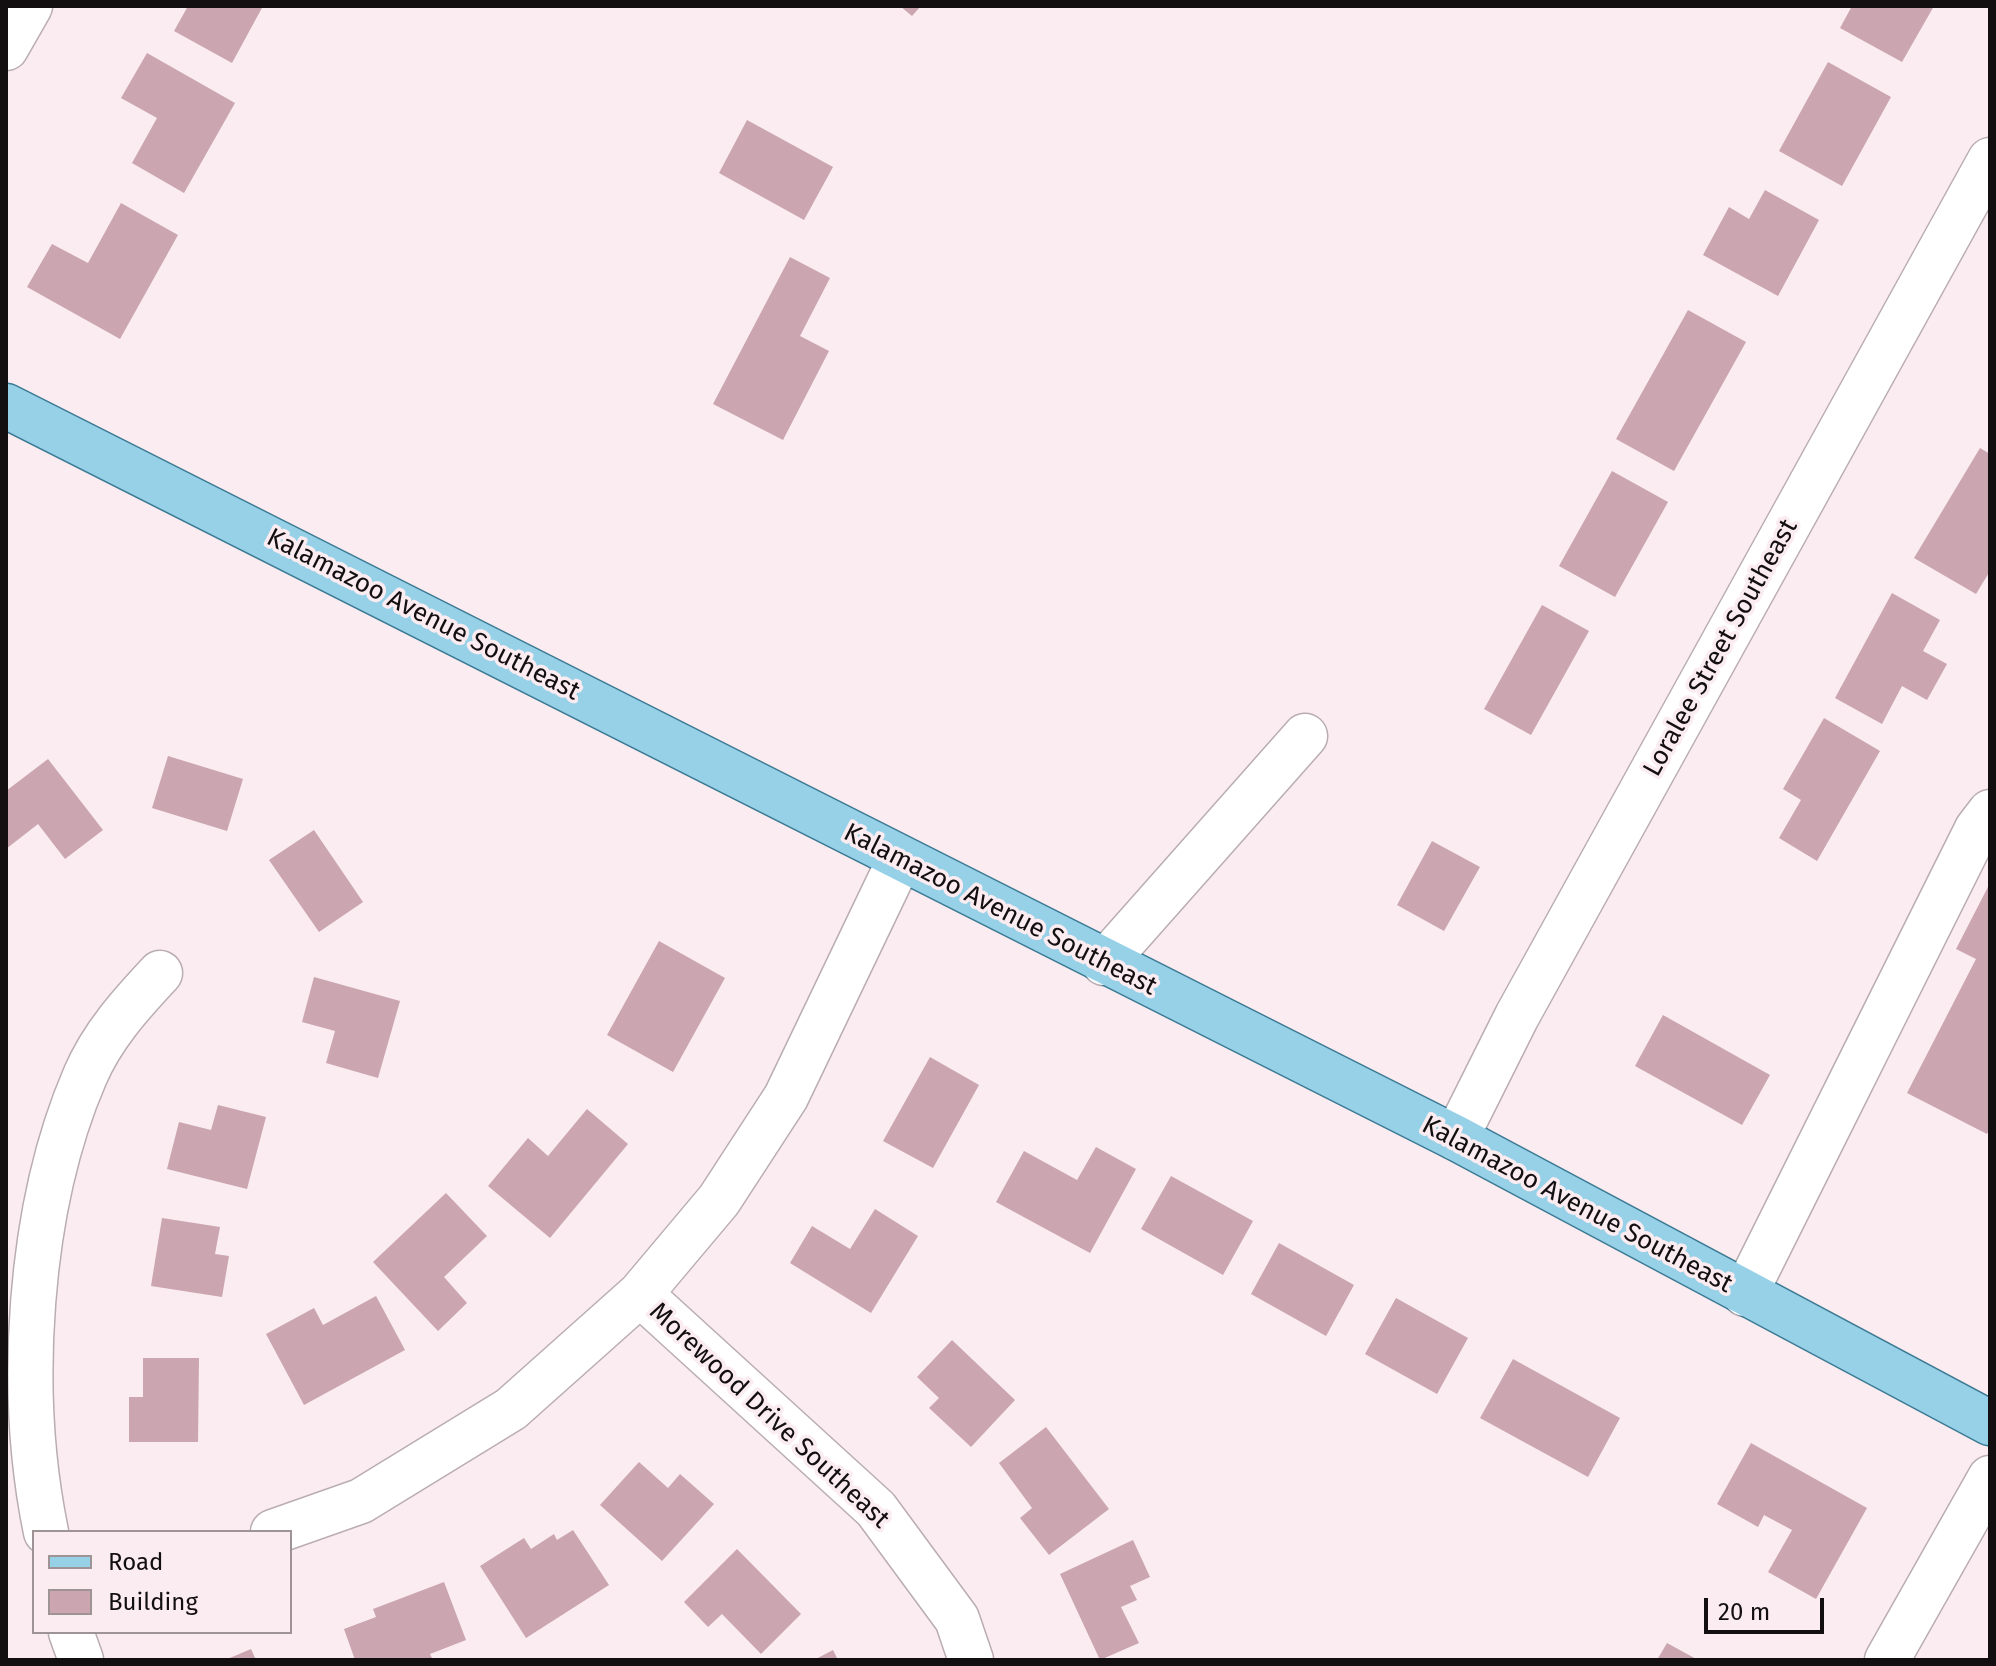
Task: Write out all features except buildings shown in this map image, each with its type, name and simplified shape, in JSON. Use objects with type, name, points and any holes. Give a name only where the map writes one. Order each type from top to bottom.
[{"type":"main road","name":"Kalamazoo Avenue Southeast","points":[[6,406],[1104,963],[1456,1138],[1990,1423]]},
{"type":"street","points":[[6,48],[30,6]]},
{"type":"street","name":"Loralee Street Southeast","points":[[1456,1138],[1517,1016],[1990,160]]},
{"type":"street","points":[[1104,963],[1305,736]]},
{"type":"street","points":[[1745,1294],[1977,829],[1990,812]]},
{"type":"street","points":[[279,1530],[361,1501],[511,1409],[640,1294],[719,1200],[786,1097],[900,859]]},
{"type":"street","points":[[46,1530],[33,1469],[30,1339],[57,1157],[85,1075],[119,1017],[160,973]]},
{"type":"street","name":"Morewood Drive Southeast","points":[[640,1294],[876,1509],[957,1619],[971,1660]]},
{"type":"street","points":[[1887,1660],[1990,1478]]},
{"type":"street","points":[[72,1634],[81,1660]]}]
